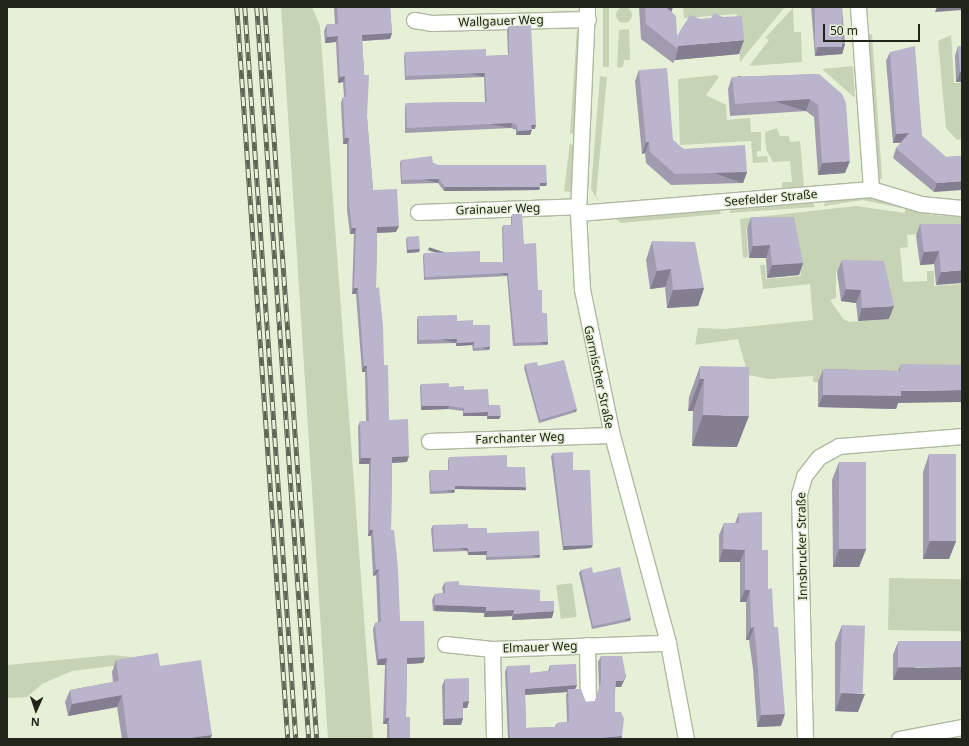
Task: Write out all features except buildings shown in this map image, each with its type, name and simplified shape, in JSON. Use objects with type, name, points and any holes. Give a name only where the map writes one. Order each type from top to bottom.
[{"type":"street","points":[[858,7],[871,189]]},
{"type":"street","name":"Wallgauer Weg","points":[[414,20],[431,22],[588,13]]},
{"type":"street","name":"Garmischer Straße","points":[[588,13],[578,210],[588,328],[612,435],[668,643],[686,739]]},
{"type":"street","name":"Seefelder Straße","points":[[578,210],[871,189],[921,204],[962,208]]},
{"type":"street","name":"Grainauer Weg","points":[[418,212],[578,210]]},
{"type":"street","name":"Farchanter Weg","points":[[429,441],[612,435]]},
{"type":"street","name":"Innsbrucker Straße","points":[[805,739],[799,494],[804,476],[819,457],[839,446],[962,436]]},
{"type":"street","name":"Elmauer Weg","points":[[445,644],[492,649],[668,643]]},
{"type":"street","name":"Elmauer Weg","points":[[587,645],[588,700]]},
{"type":"street","name":"Elmauer Weg","points":[[492,649],[494,739]]},
{"type":"street","points":[[900,739],[962,727]]},
{"type":"green space","points":[[281,7],[312,7],[320,26],[373,739],[328,739]]},
{"type":"green space","points":[[603,7],[609,7],[609,67],[603,67]]},
{"type":"green space","points":[[624,7],[630,9],[632,15],[630,21],[624,23],[618,21],[616,15],[618,9]]},
{"type":"green space","points":[[683,7],[784,8],[740,62],[737,14],[684,18]]},
{"type":"green space","points":[[793,8],[794,32],[801,32],[802,62],[749,66],[769,40],[765,38]]},
{"type":"green space","points":[[577,29],[583,37],[577,132],[570,134]]},
{"type":"green space","points":[[629,29],[630,60],[624,60],[623,67],[617,68],[619,30]]},
{"type":"green space","points":[[867,34],[872,34],[882,179],[877,179]]},
{"type":"green space","points":[[951,35],[954,83],[962,83],[962,139],[957,140],[946,128],[938,41]]},
{"type":"green space","points":[[853,66],[855,98],[822,69]]},
{"type":"green space","points":[[716,75],[719,77],[706,95],[726,105],[727,120],[750,118],[751,132],[761,132],[761,151],[757,151],[757,157],[767,156],[768,162],[753,163],[751,141],[680,145],[678,79]]},
{"type":"green space","points":[[600,76],[607,77],[596,196],[600,204],[591,189]]},
{"type":"green space","points":[[777,128],[780,136],[789,136],[790,142],[800,141],[804,187],[782,188],[782,182],[792,182],[790,161],[773,162],[766,149],[765,132]]},
{"type":"green space","points":[[570,143],[575,147],[571,192],[564,191]]},
{"type":"green space","points":[[862,196],[899,204],[901,208],[863,200],[824,206],[825,202]]},
{"type":"green space","points":[[813,203],[815,207],[729,213],[732,209]]},
{"type":"green space","points":[[905,205],[931,215],[962,217],[962,243],[929,233],[907,235],[908,247],[900,248],[903,282],[927,281],[927,271],[934,271],[934,286],[962,284],[962,376],[894,383],[813,382],[813,376],[769,379],[748,375],[738,339],[695,345],[698,328],[726,329],[813,320],[810,284],[763,289],[760,265],[765,265],[766,279],[801,276],[800,262],[760,227],[746,228],[748,257],[743,258],[740,219],[856,206],[905,213]],"holes":[[[851,270],[889,305],[890,319],[849,322],[843,319],[830,300],[836,298],[836,271]]]},
{"type":"green space","points":[[719,209],[721,214],[621,223],[616,219]]},
{"type":"green space","points":[[889,578],[962,579],[961,631],[888,630]]},
{"type":"green space","points":[[572,583],[577,617],[561,619],[556,585]]},
{"type":"green space","points":[[112,655],[162,660],[72,671],[42,684],[27,697],[7,698],[7,665]]},
{"type":"railway","points":[[237,7],[288,739]]},
{"type":"railway","points":[[245,7],[296,739]]},
{"type":"railway","points":[[257,7],[309,739]]},
{"type":"railway","points":[[265,7],[317,739]]}]
